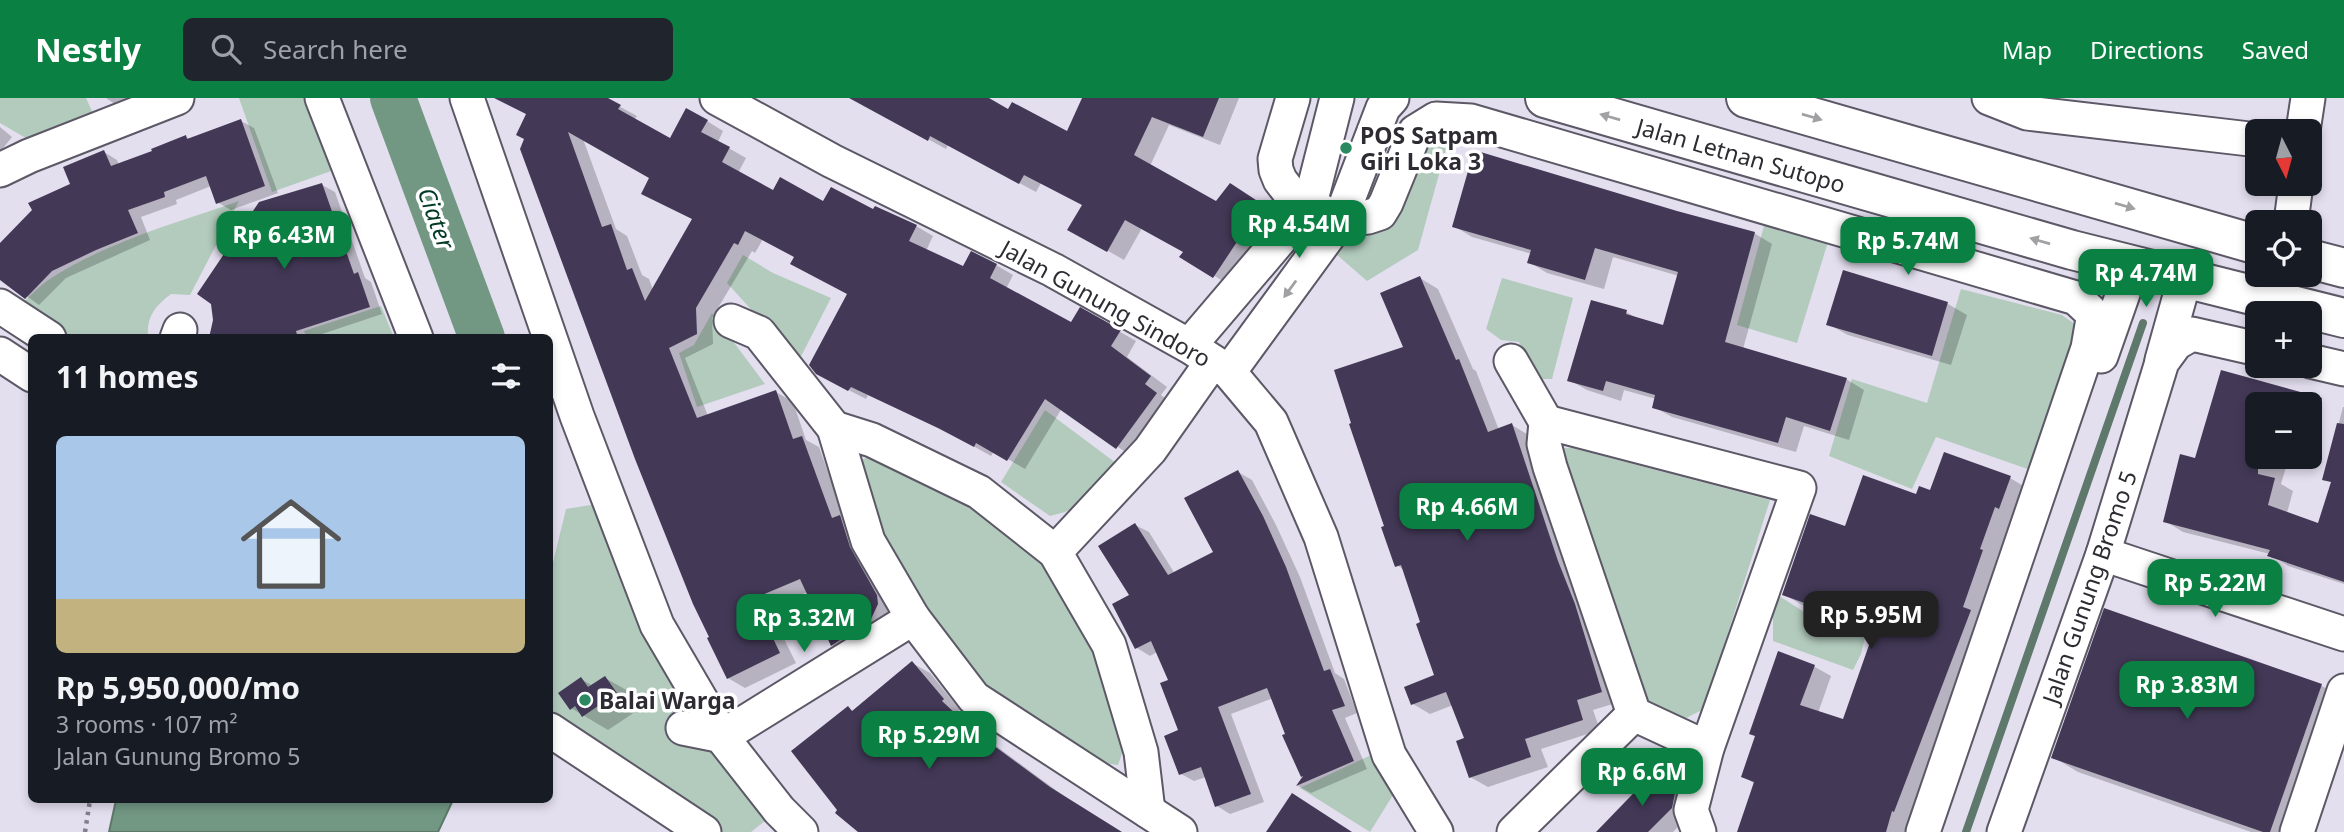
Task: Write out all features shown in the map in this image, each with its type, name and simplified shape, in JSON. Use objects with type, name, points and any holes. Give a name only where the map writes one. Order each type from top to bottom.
[{"type":"main road","name":"Jalan Letnan Sutopo","points":[[1545,98],[2045,243],[2344,318]]},
{"type":"main road","points":[[1746,98],[2245,241]]},
{"type":"main road","points":[[2322,262],[2344,268]]},
{"type":"street","points":[[0,170],[177,98]]},
{"type":"street","points":[[322,98],[414,334]]},
{"type":"street","points":[[467,98],[549,334]]},
{"type":"street","name":"Jalan Gunung Sindoro","points":[[717,98],[832,161],[1053,270],[1210,360],[1271,422],[1321,537],[1390,755],[1436,832]]},
{"type":"street","points":[[1293,98],[1275,159],[1276,170],[1293,197],[1340,220],[1380,213],[1415,132],[1436,120],[1471,121],[2076,298],[2083,303],[2093,319],[2088,348],[1923,832]]},
{"type":"street","points":[[1055,552],[1150,450],[1310,204],[1338,98]]},
{"type":"street","points":[[1210,360],[1340,220],[1383,108],[1392,98]]},
{"type":"street","points":[[1989,98],[2027,113],[2245,138]]},
{"type":"street","points":[[2305,119],[2308,98]]},
{"type":"street","points":[[1940,832],[2133,265]]},
{"type":"street","name":"Jalan Gunung Bromo 5","points":[[2004,832],[2103,554],[2169,353],[2185,278]]},
{"type":"street","points":[[0,306],[43,334]]},
{"type":"street","points":[[730,321],[758,333],[834,428],[865,534],[913,618],[974,698],[1180,832]]},
{"type":"street","points":[[2169,353],[2192,334],[2245,346]]},
{"type":"street","points":[[553,347],[657,625],[723,736],[779,810],[802,832]]},
{"type":"street","points":[[0,354],[28,372]]},
{"type":"street","points":[[1511,361],[1546,422],[1544,444],[1550,467],[1634,714],[1707,748]]},
{"type":"street","points":[[2322,364],[2344,369]]},
{"type":"street","points":[[1546,422],[1808,477],[1707,748],[1691,810],[1699,832]]},
{"type":"street","points":[[834,428],[872,440],[979,492],[1055,552],[1109,645],[1141,751],[1148,811]]},
{"type":"street","points":[[2103,554],[2344,634]]},
{"type":"street","points":[[683,728],[723,736],[913,618]]},
{"type":"street","points":[[2297,832],[2344,691]]},
{"type":"street","points":[[1514,832],[1634,714]]},
{"type":"street","points":[[553,732],[705,832]]},
{"type":"path","points":[[85,832],[90,803]]},
{"type":"shaded area","points":[[0,98],[86,98],[95,118],[31,141],[0,123]]},
{"type":"shaded area","points":[[239,98],[309,98],[334,170],[272,192]]},
{"type":"shaded area","points":[[1448,142],[1418,250],[1367,281],[1336,254],[1345,245],[1392,227],[1423,145]]},
{"type":"shaded area","points":[[239,201],[190,295],[171,294],[160,303],[150,318],[148,334],[56,334],[16,309],[48,280],[75,264],[144,234]]},
{"type":"shaded area","points":[[1767,215],[1831,232],[1797,343],[1737,325]]},
{"type":"shaded area","points":[[743,255],[773,273],[831,298],[794,370],[758,317],[727,283]]},
{"type":"shaded area","points":[[1502,278],[1573,298],[1552,379],[1535,379],[1519,342],[1501,340],[1486,329]]},
{"type":"shaded area","points":[[1961,289],[2062,315],[2083,330],[2036,472],[1936,437],[1912,489],[1829,456],[1852,379],[1927,403]]},
{"type":"shaded area","points":[[381,306],[392,334],[305,334],[304,331]]},
{"type":"shaded area","points":[[712,313],[765,384],[697,407],[679,353],[694,345]]},
{"type":"shaded area","points":[[1045,410],[1120,466],[1074,507],[1050,516],[1001,482]]},
{"type":"shaded area","points":[[1561,448],[1572,448],[1770,500],[1704,709],[1674,724],[1640,705]]},
{"type":"shaded area","points":[[879,453],[1055,552],[1109,645],[1125,745],[1118,765],[1095,762],[974,698],[865,534],[861,460]]},
{"type":"shaded area","points":[[609,502],[725,741],[779,810],[751,832],[696,832],[553,726],[553,563],[566,509]]},
{"type":"shaded area","points":[[1773,592],[1812,617],[1866,632],[1861,654],[1853,670],[1773,641]]},
{"type":"shaded area","points":[[1380,751],[1398,787],[1370,832],[1300,788]]},
{"type":"shaded area","points":[[115,803],[452,803],[438,832],[109,832]]},
{"type":"building","points":[[494,98],[608,98],[621,105],[618,109],[670,138],[686,108],[708,120],[701,132],[730,147],[722,162],[773,190],[780,177],[823,201],[831,187],[873,209],[875,206],[917,225],[909,241],[963,266],[971,251],[997,264],[990,278],[1071,322],[1080,307],[1121,330],[1111,346],[1151,376],[1145,384],[1157,393],[1116,449],[1045,399],[1007,461],[976,443],[974,447],[851,387],[848,391],[816,374],[809,365],[847,294],[790,264],[794,257],[745,231],[738,245],[734,243],[696,308],[697,334],[669,348],[697,418],[776,390],[793,439],[802,436],[832,518],[840,515],[850,547],[877,595],[878,604],[871,619],[831,646],[800,579],[762,595],[767,605],[759,609],[780,653],[727,679],[707,638],[709,637],[693,604],[635,459],[520,149],[524,139],[516,135],[526,114]],"holes":[[[568,132],[649,178],[641,194],[692,219],[645,301],[632,268],[627,270],[611,224],[602,227]]]},
{"type":"building","points":[[849,98],[989,98],[1008,109],[1012,102],[1067,131],[1082,98],[1219,98],[1203,137],[1152,117],[1134,155],[1216,201],[1230,183],[1262,204],[1213,278],[1179,257],[1183,252],[1125,220],[1107,252],[1067,230],[1082,205],[1024,175],[1019,184],[930,136],[928,141]]},
{"type":"building","points":[[241,119],[265,186],[216,204],[206,176],[164,192],[165,197],[128,210],[138,233],[52,271],[25,299],[0,280],[0,243],[32,210],[28,203],[70,184],[63,167],[104,150],[111,166],[186,135],[187,139]]},
{"type":"building","points":[[1474,150],[1755,232],[1725,342],[1847,378],[1830,431],[1786,417],[1778,443],[1652,408],[1655,395],[1606,381],[1603,391],[1567,381],[1591,300],[1627,310],[1626,314],[1663,325],[1678,272],[1595,248],[1585,280],[1527,263],[1531,250],[1452,227]]},
{"type":"building","points":[[322,183],[354,274],[358,272],[370,307],[296,331],[297,334],[210,334],[213,320],[211,304],[197,294],[259,202]]},
{"type":"building","points":[[1843,270],[1948,302],[1932,356],[1826,325]]},
{"type":"building","points":[[1420,276],[1456,360],[1459,359],[1488,432],[1512,423],[1575,604],[1602,692],[1577,700],[1583,720],[1525,739],[1531,757],[1469,778],[1456,741],[1464,738],[1446,692],[1411,705],[1404,687],[1434,675],[1416,624],[1420,622],[1401,565],[1395,567],[1381,527],[1384,526],[1349,424],[1351,423],[1334,370],[1403,347],[1380,293]]},
{"type":"building","points":[[2221,370],[2300,392],[2245,392],[2245,469],[2258,469],[2258,474],[2275,478],[2268,505],[2318,523],[2331,482],[2322,480],[2337,423],[2344,424],[2344,582],[2267,556],[2270,550],[2163,522],[2180,454],[2195,458]]},
{"type":"building","points":[[1944,452],[2011,476],[1999,509],[1995,507],[1980,549],[1983,550],[1963,607],[1971,610],[1886,832],[1737,832],[1754,782],[1741,777],[1755,736],[1749,734],[1778,651],[1815,665],[1800,705],[1843,719],[1875,628],[1782,595],[1810,514],[1845,526],[1863,475],[1916,494],[1919,486],[1930,490]]},
{"type":"building","points":[[1238,470],[1286,567],[1324,671],[1330,669],[1345,706],[1332,710],[1354,761],[1296,786],[1303,776],[1301,777],[1282,735],[1285,734],[1267,688],[1218,707],[1251,794],[1215,807],[1201,767],[1179,775],[1164,736],[1178,730],[1160,683],[1168,680],[1151,641],[1135,649],[1112,604],[1129,595],[1098,546],[1135,523],[1168,575],[1213,552],[1184,498]]},
{"type":"building","points":[[2104,608],[2322,684],[2270,832],[2263,832],[2051,758]]},
{"type":"building","points":[[912,661],[944,699],[942,701],[974,731],[1050,787],[1122,832],[858,832],[835,813],[837,810],[791,751],[848,706],[852,711]]},
{"type":"building","name":"Balai Warga","points":[[605,676],[617,693],[582,717],[575,706],[570,710],[558,693],[581,677],[588,687]]},
{"type":"building","points":[[1654,772],[1675,793],[1672,808],[1648,832],[1596,832]]},
{"type":"building","points":[[1292,793],[1352,832],[1266,832]]},
{"type":"waterway","name":"Ciater","points":[[393,98],[481,334]]},
{"type":"waterway","points":[[1966,832],[2143,323]]},
{"type":"place","name":"POS Satpam Giri Loka 3","points":[[1346,148]]},
{"type":"place","name":"Balai Warga","points":[[585,700]]}]
